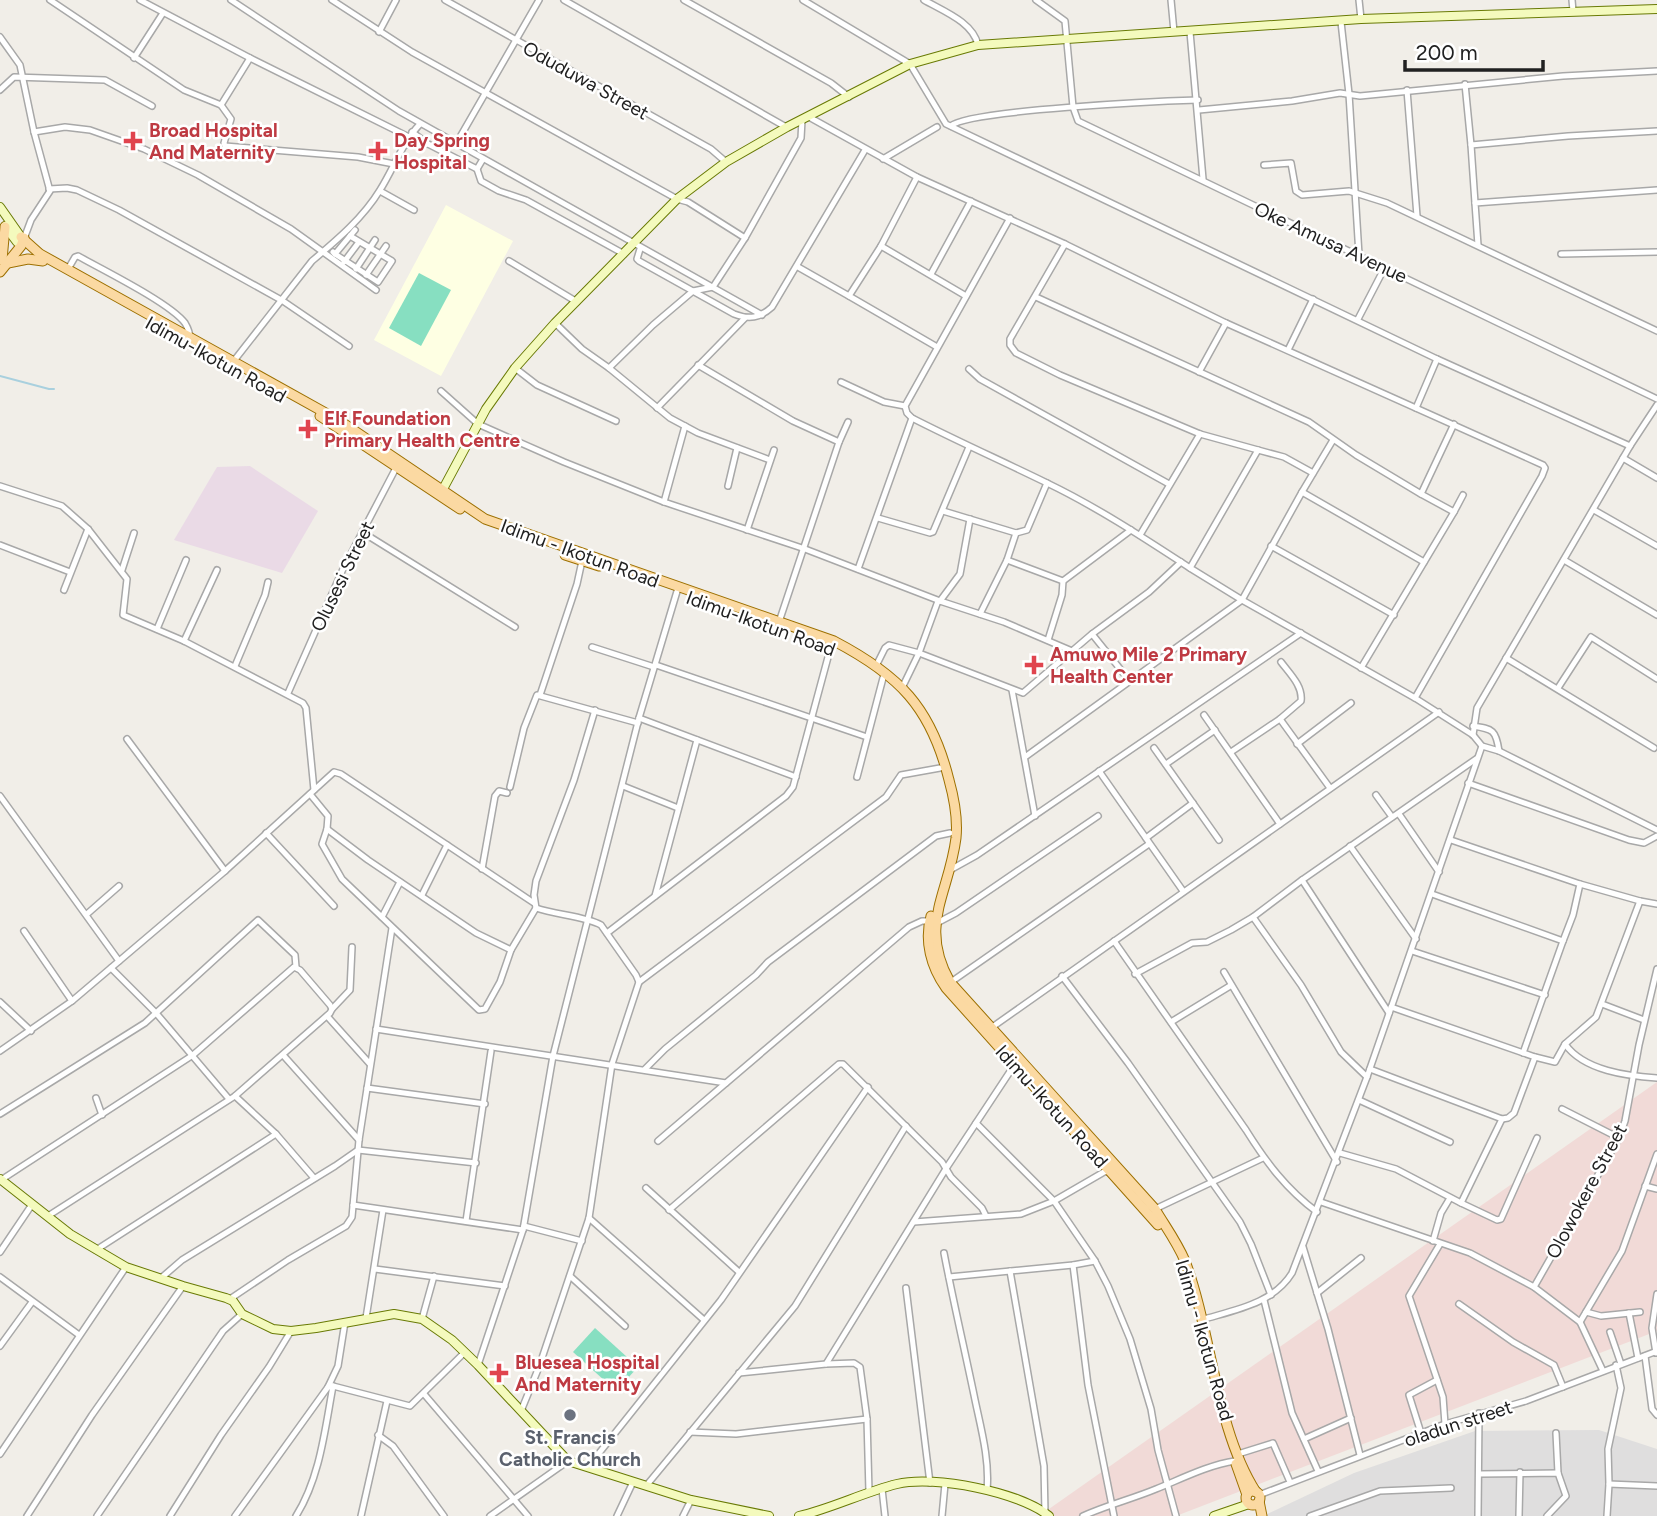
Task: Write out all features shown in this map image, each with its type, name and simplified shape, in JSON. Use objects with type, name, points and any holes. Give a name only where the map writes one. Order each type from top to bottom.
[{"type":"main road","points":[[0,272],[5,227]]},
{"type":"main road","name":"Idimu-Ikotun Road","points":[[21,240],[30,253],[43,261],[245,372],[399,463],[481,522],[582,561],[677,590],[831,646],[883,678],[902,695],[916,712],[932,742],[943,772],[948,798],[950,833],[929,949],[939,979],[1114,1169],[1155,1220],[1176,1256],[1236,1458],[1262,1516]]},
{"type":"main road","points":[[3,262],[21,240],[40,254],[233,362],[245,372]]},
{"type":"main road","points":[[3,262],[43,261]]},
{"type":"main road","name":"Idimu - Ikotun Road","points":[[399,463],[498,524],[677,590],[834,641],[876,666],[921,708],[938,741],[943,772],[955,809],[956,836],[932,923],[938,956],[950,982],[1114,1169],[1155,1209],[1184,1258],[1236,1458]]},
{"type":"main road","name":"Idimu-Ikotun Road","points":[[1253,1498],[1256,1516]]},
{"type":"street","points":[[50,0],[184,90],[221,105],[231,119],[225,146],[358,157],[394,164]]},
{"type":"street","points":[[140,0],[250,58],[411,134],[477,169],[481,181],[499,191],[526,200],[624,254]]},
{"type":"street","points":[[231,0],[420,124],[636,247],[764,314]]},
{"type":"street","points":[[332,0],[379,32],[677,199],[688,202],[745,238]]},
{"type":"street","points":[[379,32],[396,0]]},
{"type":"street","name":"Oduduwa Street","points":[[445,0],[711,149],[726,162]]},
{"type":"street","points":[[456,144],[538,0]]},
{"type":"street","points":[[564,0],[787,127]]},
{"type":"street","points":[[684,0],[831,83],[849,97]]},
{"type":"street","points":[[803,0],[910,64],[946,124],[1437,359],[1630,446]]},
{"type":"street","points":[[924,0],[955,17],[976,36],[978,45]]},
{"type":"street","points":[[1036,0],[1065,21],[1073,107]]},
{"type":"street","points":[[1171,0],[1174,32]]},
{"type":"street","points":[[1359,0],[1361,19]]},
{"type":"street","points":[[1572,0],[1573,11]]},
{"type":"street","points":[[1637,0],[1638,10]]},
{"type":"street","points":[[443,489],[478,424],[515,368],[555,323],[624,254],[636,247],[677,199],[726,162],[787,127],[910,64],[978,45],[1361,19],[1657,9]]},
{"type":"street","points":[[134,58],[163,13]]},
{"type":"street","points":[[1342,22],[1359,255]]},
{"type":"street","points":[[1190,32],[1203,179]]},
{"type":"street","points":[[0,37],[20,65],[50,194],[31,220],[21,240]]},
{"type":"street","points":[[221,105],[250,58]]},
{"type":"street","points":[[1199,110],[1292,101],[1340,93],[1360,96],[1465,84],[1657,71]]},
{"type":"street","points":[[0,90],[15,78],[23,76],[104,80],[152,106]]},
{"type":"street","points":[[1465,84],[1478,245]]},
{"type":"street","points":[[1406,90],[1417,216]]},
{"type":"street","points":[[951,126],[955,122],[976,117],[1073,107],[1198,100]]},
{"type":"street","name":"Oke Amusa Avenue","points":[[1073,107],[1078,121],[1657,399]]},
{"type":"street","points":[[805,119],[917,177],[1010,218],[1226,323],[1541,464],[1545,468],[1415,698]]},
{"type":"street","points":[[610,368],[693,291],[713,287],[745,238],[801,138],[805,119]]},
{"type":"street","points":[[233,362],[312,261],[352,224],[380,191],[404,145],[420,124]]},
{"type":"street","points":[[34,132],[65,127],[90,130],[144,149],[198,175],[291,229],[376,290]]},
{"type":"street","points":[[883,159],[937,127]]},
{"type":"street","points":[[1471,145],[1657,131]]},
{"type":"street","points":[[404,145],[428,144]]},
{"type":"street","points":[[657,408],[745,318],[764,314],[772,307],[865,150]]},
{"type":"street","points":[[477,169],[483,159]]},
{"type":"street","points":[[1264,165],[1291,163],[1296,191],[1302,195],[1356,192],[1417,216],[1657,331]]},
{"type":"street","points":[[849,296],[881,246],[917,177]]},
{"type":"street","points":[[49,189],[77,190],[119,210],[283,301],[349,346]]},
{"type":"street","points":[[1475,203],[1657,190]]},
{"type":"street","points":[[380,191],[414,209]]},
{"type":"street","points":[[931,274],[971,201]]},
{"type":"street","points":[[0,207],[21,240]]},
{"type":"street","points":[[0,218],[5,227],[21,240]]},
{"type":"street","points":[[1010,218],[905,405],[912,418],[1047,483],[1131,530],[1242,600],[1438,712],[1473,735],[1482,746],[1499,751],[1657,830]]},
{"type":"street","points":[[335,254],[355,230]]},
{"type":"street","points":[[328,248],[344,262],[378,282],[392,261],[350,236]]},
{"type":"street","points":[[356,269],[375,240]]},
{"type":"street","points":[[344,262],[359,242]]},
{"type":"street","points":[[1065,244],[1010,339],[1010,345],[1016,353],[1060,375],[1200,434],[1284,457],[1313,473]]},
{"type":"street","points":[[366,275],[386,246]]},
{"type":"street","points":[[881,246],[966,296]]},
{"type":"street","points":[[636,247],[638,260],[745,318]]},
{"type":"street","points":[[1561,254],[1657,252]]},
{"type":"street","points":[[68,269],[78,256],[180,318],[186,325],[190,339]]},
{"type":"street","points":[[509,261],[577,302]]},
{"type":"street","points":[[798,267],[937,347]]},
{"type":"street","points":[[1358,319],[1385,267]]},
{"type":"street","points":[[1036,297],[1309,422],[1333,440],[1454,512]]},
{"type":"street","points":[[728,311],[736,299]]},
{"type":"street","points":[[1288,350],[1313,299]]},
{"type":"street","points":[[555,323],[582,349],[610,368],[657,408],[685,426],[770,460]]},
{"type":"street","points":[[1199,372],[1226,323]]},
{"type":"street","points":[[1416,408],[1437,359]]},
{"type":"street","points":[[698,365],[793,421],[839,442]]},
{"type":"street","points":[[515,368],[537,384],[616,421]]},
{"type":"street","points":[[968,369],[992,386],[1170,484]]},
{"type":"street","points":[[841,382],[884,402],[905,405]]},
{"type":"street","points":[[442,391],[478,424],[664,502],[805,549],[1072,651]]},
{"type":"street","points":[[1473,735],[1477,708],[1630,446],[1656,407]]},
{"type":"street","points":[[858,569],[912,418]]},
{"type":"street","points":[[779,622],[848,422]]},
{"type":"street","points":[[1421,494],[1454,424]]},
{"type":"street","points":[[664,502],[685,426]]},
{"type":"street","points":[[1140,536],[1200,434]]},
{"type":"street","points":[[1025,757],[1242,600],[1333,440]]},
{"type":"street","points":[[728,486],[737,447]]},
{"type":"street","points":[[878,519],[930,533],[936,529],[969,447]]},
{"type":"street","points":[[747,530],[774,450]]},
{"type":"street","points":[[1190,568],[1258,450]]},
{"type":"street","points":[[1623,458],[1657,478]]},
{"type":"street","name":"Olusesi Street","points":[[288,693],[343,569],[399,463]]},
{"type":"street","points":[[943,511],[1016,533],[1027,530],[1047,483]]},
{"type":"street","points":[[0,486],[62,506],[88,529],[127,579],[122,615],[184,641],[299,699],[306,708],[312,792],[328,816],[323,848],[337,873],[392,928],[483,1011],[494,996],[511,950],[535,905],[536,881],[570,791],[595,710]]},
{"type":"street","points":[[1302,492],[1424,562]]},
{"type":"street","points":[[1361,668],[1463,495]]},
{"type":"street","points":[[1594,510],[1657,546]]},
{"type":"street","points":[[902,688],[939,601],[961,574],[970,519]]},
{"type":"street","points":[[64,590],[88,529]]},
{"type":"street","points":[[1048,640],[1062,595],[1063,581],[1131,530]]},
{"type":"street","points":[[362,532],[515,627]]},
{"type":"street","points":[[980,614],[1007,560],[1016,533]]},
{"type":"street","points":[[122,570],[134,534]]},
{"type":"street","points":[[0,545],[70,572]]},
{"type":"street","points":[[1271,546],[1394,615]]},
{"type":"street","points":[[157,629],[186,560]]},
{"type":"street","points":[[1007,560],[1063,581]]},
{"type":"street","points":[[1564,560],[1657,615]]},
{"type":"street","points":[[540,695],[577,584],[582,561]]},
{"type":"street","points":[[876,666],[887,645],[919,653],[989,678],[1019,693],[1027,691],[1072,651],[1149,592],[1181,562]]},
{"type":"street","points":[[184,641],[217,570]]},
{"type":"street","points":[[235,666],[268,582]]},
{"type":"street","points":[[478,1365],[524,1228],[552,1056],[639,721],[677,590]]},
{"type":"street","points":[[948,870],[963,864],[1035,816],[1301,633]]},
{"type":"street","points":[[1093,634],[1129,680]]},
{"type":"street","points":[[1558,688],[1591,637],[1657,679]]},
{"type":"street","points":[[607,933],[786,796],[796,777],[831,646]]},
{"type":"street","points":[[592,647],[867,737]]},
{"type":"street","points":[[1506,658],[1654,748]]},
{"type":"street","points":[[1231,752],[1299,705],[1302,696],[1299,687],[1281,662]]},
{"type":"street","points":[[857,777],[883,678]]},
{"type":"street","points":[[1012,690],[1035,816]]},
{"type":"street","points":[[482,869],[495,796],[499,791],[508,790],[534,697],[540,695],[639,721],[796,777]]},
{"type":"street","points":[[1297,744],[1351,703]]},
{"type":"street","points":[[991,1028],[1438,712]]},
{"type":"street","points":[[1205,715],[1280,824]]},
{"type":"street","points":[[1280,719],[1330,788]]},
{"type":"street","points":[[1473,726],[1492,730],[1496,735],[1499,751]]},
{"type":"street","points":[[1166,764],[1215,730]]},
{"type":"street","points":[[127,739],[225,871]]},
{"type":"street","points":[[655,896],[697,740]]},
{"type":"street","points":[[1201,1320],[1264,1300],[1288,1279],[1340,1153],[1482,746]]},
{"type":"street","points":[[1154,748],[1219,840]]},
{"type":"street","points":[[1135,974],[1192,943],[1207,942],[1253,917],[1478,758]]},
{"type":"street","points":[[1099,771],[1183,891]]},
{"type":"street","points":[[521,1411],[539,1367],[589,1218],[611,1064],[639,982],[886,797],[901,775],[943,772]]},
{"type":"street","points":[[0,1051],[72,1000],[120,961],[225,871],[331,774],[341,774],[535,905],[554,914],[601,925],[639,982]]},
{"type":"street","points":[[1468,783],[1629,840],[1644,843],[1657,836]]},
{"type":"street","points":[[623,786],[678,808]]},
{"type":"street","points":[[1376,795],[1392,817]]},
{"type":"street","points":[[0,796],[120,961]]},
{"type":"street","points":[[950,982],[1148,841],[1193,803]]},
{"type":"street","points":[[1399,814],[1439,872]]},
{"type":"street","points":[[658,1141],[909,928],[922,921],[932,923],[956,914],[1098,816]]},
{"type":"street","points":[[327,829],[476,933],[511,950]]},
{"type":"street","points":[[266,833],[334,906]]},
{"type":"street","points":[[645,1069],[664,1049],[738,990],[768,962],[936,836],[950,833]]},
{"type":"street","points":[[1451,840],[1580,884],[1657,904]]},
{"type":"street","points":[[422,895],[447,845]]},
{"type":"street","points":[[1350,846],[1416,939]]},
{"type":"street","points":[[1302,880],[1390,1010],[1555,1062],[1565,1044],[1594,1021],[1640,901]]},
{"type":"street","points":[[382,916],[400,881]]},
{"type":"street","points":[[1523,1053],[1573,915],[1580,884]]},
{"type":"street","points":[[87,915],[119,886]]},
{"type":"street","points":[[1432,894],[1563,941]]},
{"type":"street","points":[[1253,917],[1301,985],[1341,1052],[1367,1077]]},
{"type":"street","points":[[0,1114],[156,1013],[258,920],[295,955],[296,967],[332,1009]]},
{"type":"street","points":[[230,1299],[288,1259],[346,1226],[352,1217],[359,1140],[392,928]]},
{"type":"street","points":[[24,931],[72,1000]]},
{"type":"street","points":[[1114,941],[1263,1158],[1293,1193],[1317,1212]]},
{"type":"street","points":[[46,1217],[232,1098],[283,1055],[327,1016],[349,990],[352,947]]},
{"type":"street","points":[[1412,951],[1545,995]]},
{"type":"street","points":[[296,967],[193,1055],[0,1180],[46,1217],[126,1267],[230,1299],[242,1314],[273,1329],[291,1331],[394,1314],[422,1319],[452,1340],[478,1365],[568,1461],[691,1500],[769,1516]]},
{"type":"street","points":[[111,968],[156,1013],[232,1098],[276,1134],[318,1178]]},
{"type":"street","name":"Olowokere Street","points":[[1534,1287],[1619,1138],[1627,1115],[1644,1020],[1657,969]]},
{"type":"street","points":[[1224,972],[1337,1161]]},
{"type":"street","points":[[1062,976],[1128,1063],[1246,1233],[1271,1295]]},
{"type":"street","points":[[1171,1021],[1230,986]]},
{"type":"street","points":[[0,1002],[30,1031]]},
{"type":"street","points":[[1602,1004],[1644,1020]]},
{"type":"street","points":[[327,1016],[370,1064]]},
{"type":"street","points":[[376,1029],[726,1083]]},
{"type":"street","points":[[1565,1044],[1592,1063],[1616,1074],[1657,1078]]},
{"type":"street","points":[[466,1221],[491,1051]]},
{"type":"street","points":[[283,1055],[359,1140]]},
{"type":"street","points":[[1370,1069],[1502,1119],[1514,1113],[1535,1057]]},
{"type":"street","points":[[670,1210],[839,1064],[847,1066],[947,1167],[951,1177],[982,1208],[986,1216]]},
{"type":"street","points":[[826,1364],[947,1167],[1015,1064]]},
{"type":"street","points":[[587,1469],[704,1320],[868,1087]]},
{"type":"street","points":[[368,1088],[485,1104]]},
{"type":"street","points":[[96,1098],[102,1115]]},
{"type":"street","points":[[1359,1100],[1450,1142]]},
{"type":"street","points":[[1562,1109],[1619,1138]]},
{"type":"street","points":[[1461,1202],[1502,1119]]},
{"type":"street","points":[[976,1123],[1054,1201],[1095,1261],[1130,1339],[1151,1409],[1158,1450],[1176,1516]]},
{"type":"street","points":[[646,1486],[795,1306],[906,1126]]},
{"type":"street","points":[[96,1250],[276,1134]]},
{"type":"street","points":[[1340,1153],[1396,1169],[1497,1220],[1501,1219],[1537,1138]]},
{"type":"street","points":[[160,1279],[177,1263],[318,1178],[358,1150],[476,1163]]},
{"type":"street","points":[[1580,1322],[1618,1259],[1657,1154]]},
{"type":"street","points":[[1155,1209],[1263,1158]]},
{"type":"street","points":[[914,1222],[1021,1214],[1054,1201],[1114,1169]]},
{"type":"street","points":[[1645,1186],[1657,1189]]},
{"type":"street","points":[[646,1188],[738,1272]]},
{"type":"street","points":[[1445,1424],[1444,1402],[1409,1296],[1437,1243],[1441,1213],[1450,1198]]},
{"type":"street","points":[[1321,1202],[1393,1225],[1480,1258],[1534,1287],[1580,1322],[1603,1371]]},
{"type":"street","points":[[353,1205],[524,1228],[582,1241]]},
{"type":"street","points":[[0,1252],[31,1206]]},
{"type":"street","points":[[366,1318],[383,1210]]},
{"type":"street","points":[[589,1218],[704,1320]]},
{"type":"street","points":[[1303,1247],[1360,1455]]},
{"type":"street","points":[[944,1253],[979,1421],[988,1477],[987,1490]]},
{"type":"street","points":[[1317,1293],[1361,1258]]},
{"type":"street","points":[[949,1277],[1095,1261]]},
{"type":"street","points":[[1073,1265],[1088,1385],[1114,1516]]},
{"type":"street","points":[[0,1454],[126,1267]]},
{"type":"street","points":[[375,1269],[505,1286]]},
{"type":"street","points":[[1010,1271],[1044,1466],[1047,1514]]},
{"type":"street","points":[[422,1319],[434,1276]]},
{"type":"street","points":[[570,1276],[625,1326]]},
{"type":"street","points":[[0,1277],[79,1335]]},
{"type":"street","points":[[27,1516],[92,1415],[183,1286]]},
{"type":"street","points":[[906,1288],[930,1483]]},
{"type":"street","points":[[1656,1352],[1652,1328],[1657,1294]]},
{"type":"street","points":[[1264,1300],[1292,1413],[1318,1471]]},
{"type":"street","points":[[0,1346],[32,1301]]},
{"type":"street","points":[[1459,1304],[1513,1342],[1554,1365],[1563,1387]]},
{"type":"street","points":[[1586,1312],[1601,1316],[1640,1312]]},
{"type":"street","points":[[1629,1313],[1652,1409],[1657,1415]]},
{"type":"street","points":[[97,1516],[223,1331],[242,1314]]},
{"type":"street","points":[[296,1516],[307,1496],[328,1426],[331,1386],[338,1366],[345,1322]]},
{"type":"street","points":[[170,1516],[291,1331]]},
{"type":"street","points":[[1607,1516],[1608,1449],[1621,1388],[1619,1364],[1610,1332]]},
{"type":"street","name":"oladun street","points":[[1253,1498],[1445,1424],[1526,1402],[1656,1352]]},
{"type":"street","points":[[331,1386],[410,1406],[464,1353]]},
{"type":"street","points":[[739,1373],[826,1364],[854,1363],[860,1367],[867,1419],[869,1492]]},
{"type":"street","points":[[1421,1433],[1409,1395],[1437,1380]]},
{"type":"street","points":[[235,1516],[331,1386]]},
{"type":"street","points":[[424,1394],[528,1516]]},
{"type":"street","points":[[362,1515],[387,1401]]},
{"type":"street","points":[[1478,1516],[1479,1413]]},
{"type":"street","points":[[1304,1439],[1351,1418]]},
{"type":"street","points":[[690,1432],[736,1434],[867,1419]]},
{"type":"street","points":[[1547,1516],[1566,1496],[1558,1473],[1556,1433]]},
{"type":"street","points":[[378,1435],[393,1447],[444,1516]]},
{"type":"street","points":[[1083,1516],[1273,1443],[1290,1482]]},
{"type":"street","points":[[490,1516],[568,1461]]},
{"type":"street","points":[[1519,1516],[1520,1472]]},
{"type":"street","points":[[1479,1474],[1558,1473]]},
{"type":"street","points":[[617,1516],[633,1482]]},
{"type":"street","points":[[799,1516],[899,1483],[944,1484],[987,1490],[1017,1498],[1047,1514]]},
{"type":"street","points":[[942,1516],[944,1484]]},
{"type":"street","points":[[1609,1484],[1657,1486]]},
{"type":"street","points":[[1310,1516],[1380,1491],[1451,1488]]},
{"type":"street","points":[[882,1489],[885,1516]]},
{"type":"street","points":[[1214,1516],[1253,1498]]},
{"type":"street","points":[[682,1516],[691,1500]]},
{"type":"street","points":[[831,1506],[832,1516]]},
{"type":"shaded area","points":[[446,205],[513,241],[441,376],[374,340]]},
{"type":"shaded area","points":[[250,466],[318,511],[282,573],[174,540],[217,467]]},
{"type":"shaded area","points":[[1657,1082],[1657,1331],[1176,1516],[1039,1516]]},
{"type":"shaded area","points":[[1599,1430],[1657,1449],[1657,1516],[1263,1516],[1354,1473],[1475,1431]]},
{"type":"green space","points":[[419,273],[451,290],[421,346],[389,328]]},
{"type":"green space","points":[[595,1328],[638,1367],[616,1391],[573,1352]]},
{"type":"waterway","points":[[0,376],[54,389]]},
{"type":"place","name":"Broad Hospital And Maternity","points":[[133,141]]},
{"type":"place","name":"Day Spring Hospital","points":[[378,151]]},
{"type":"place","name":"Elf Foundation Primary Health Centre","points":[[308,429]]},
{"type":"place","name":"Amuwo Mile 2 Primary Health Center","points":[[1034,665]]},
{"type":"place","name":"Bluesea Hospital And Maternity","points":[[499,1373]]},
{"type":"place","name":"St. Francis Catholic Church","points":[[570,1415]]}]
